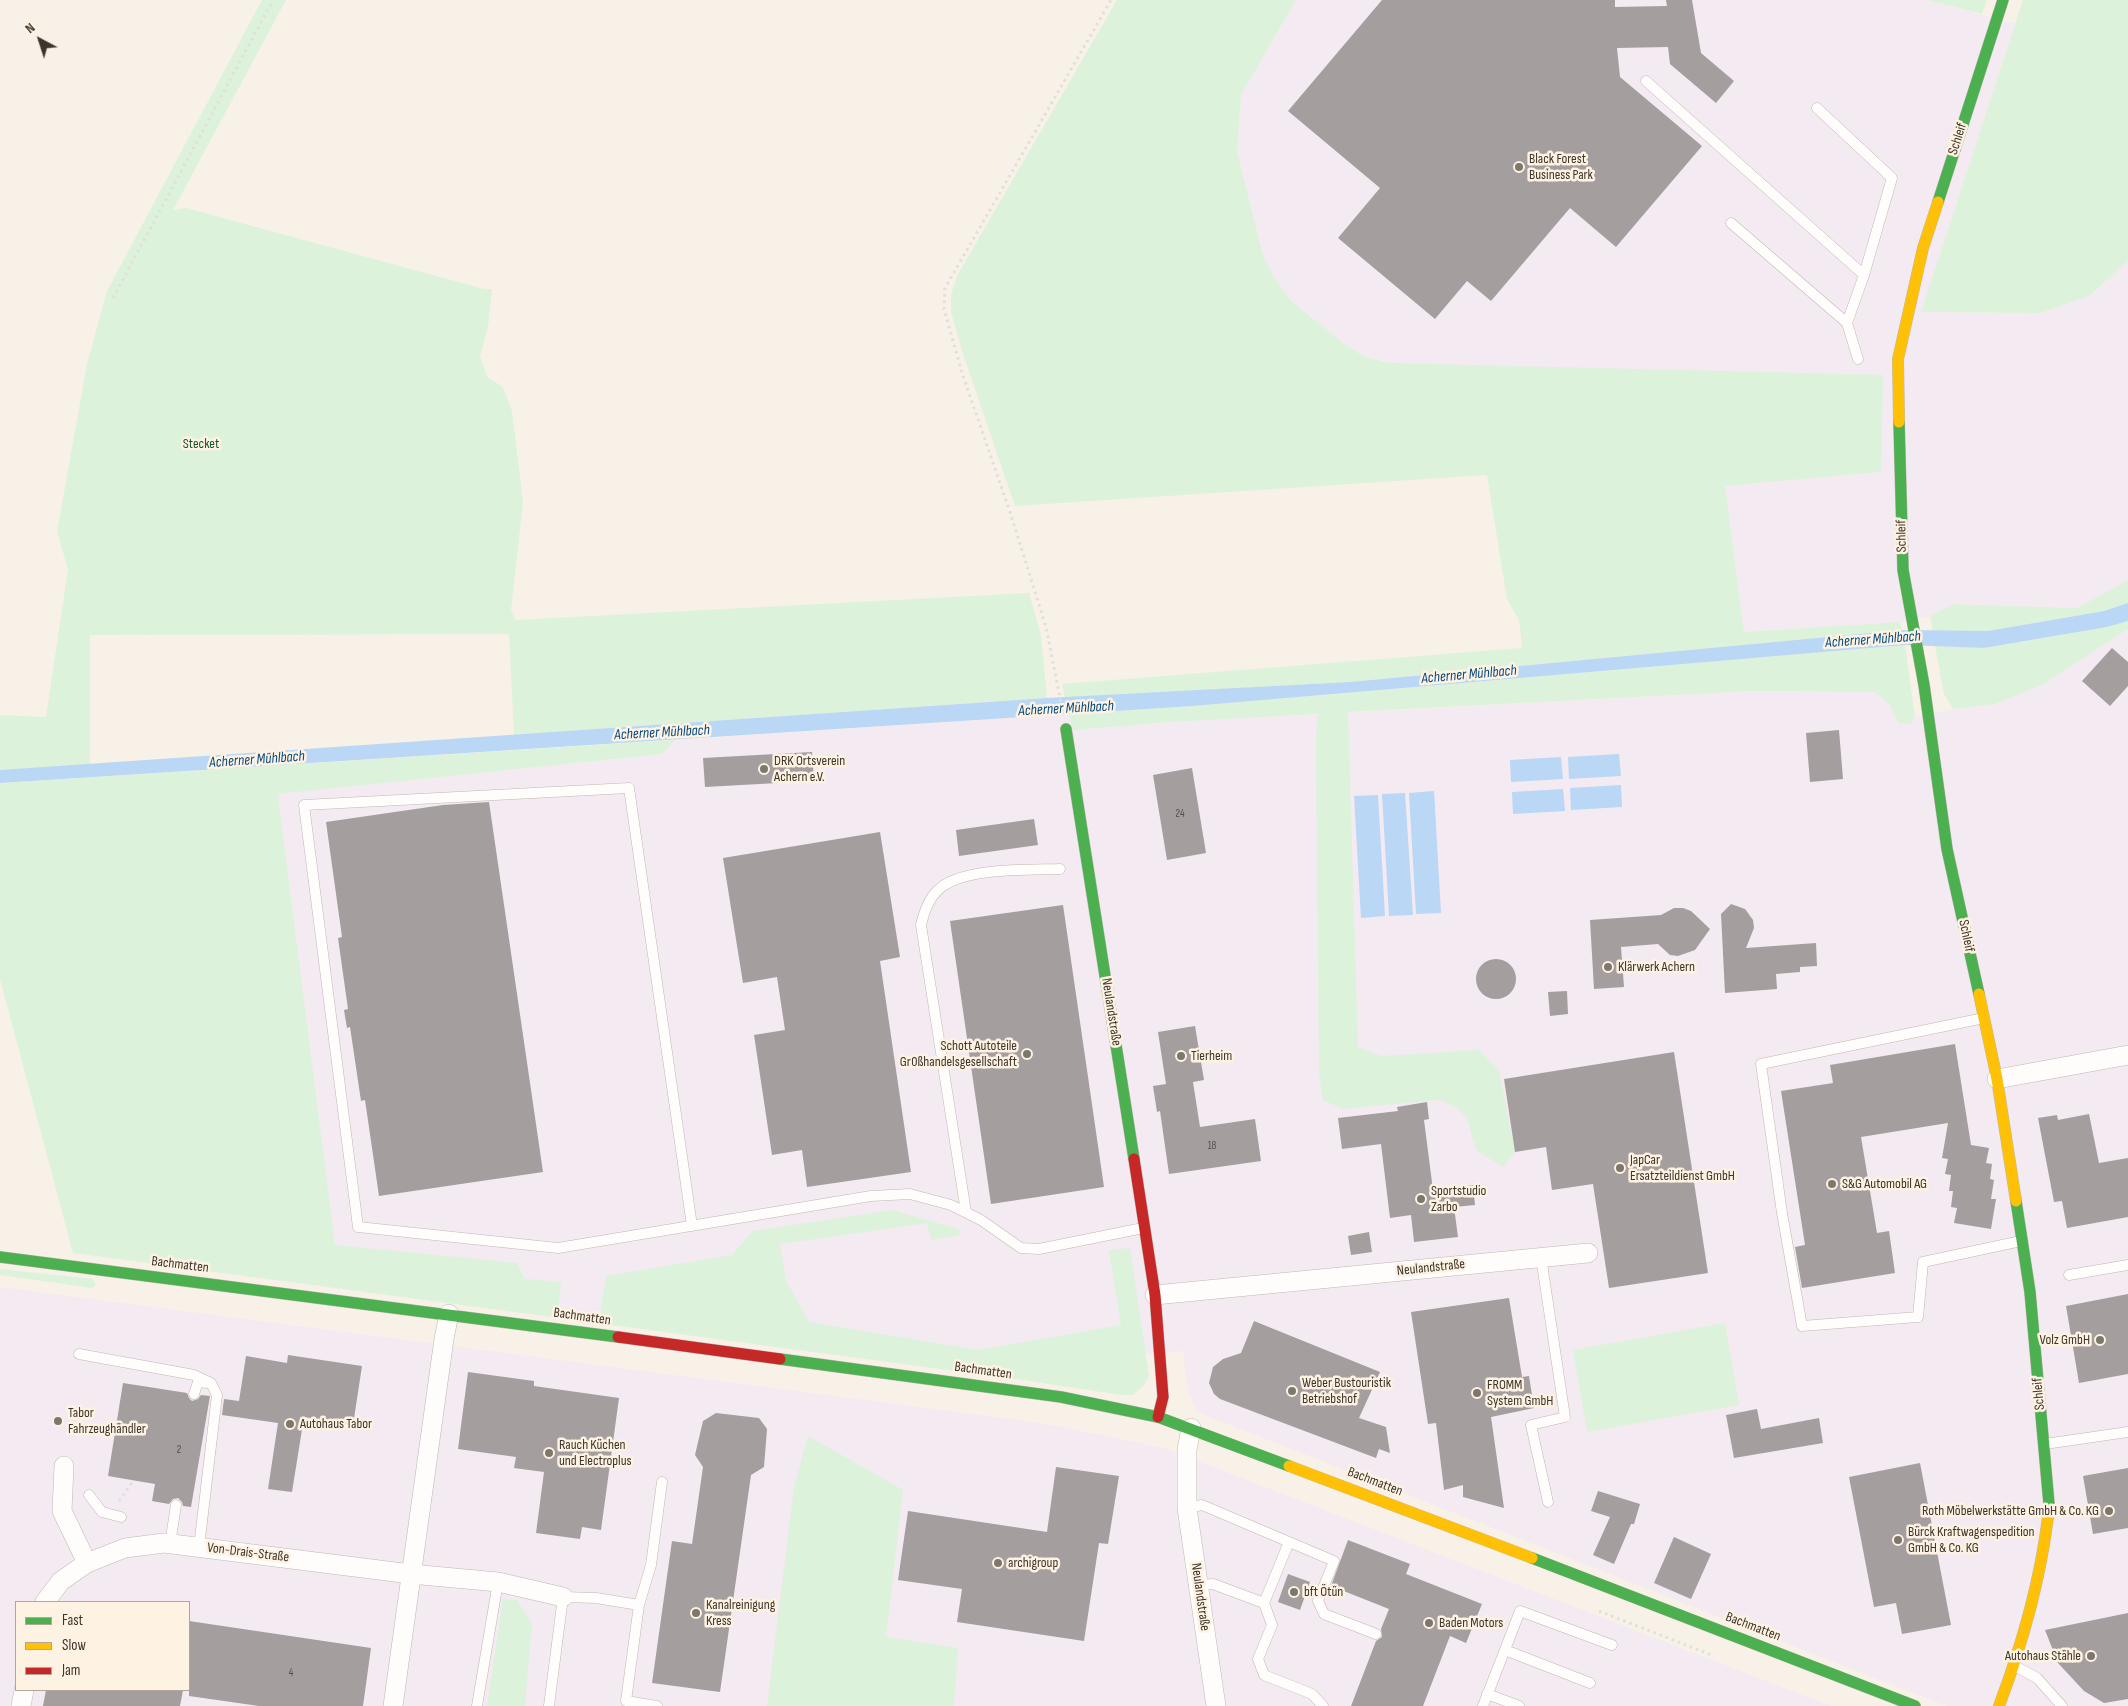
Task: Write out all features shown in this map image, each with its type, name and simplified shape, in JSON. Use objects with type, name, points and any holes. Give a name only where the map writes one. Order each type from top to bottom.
[{"type":"street","name":"Schleif","points":[[1999,1706],[2014,1666],[2043,1556],[2049,1504],[2030,1292],[1997,1079],[1947,849],[1924,685],[1903,570],[1898,359],[1923,248],[2003,0]]},
{"type":"street","name":"Neulandstraße","points":[[1066,729],[1155,1294],[1163,1397],[1158,1417]]},
{"type":"street","points":[[1997,1079],[2128,1055]]},
{"type":"street","name":"Neulandstraße","points":[[1155,1294],[1588,1254]]},
{"type":"street","name":"Bachmatten","points":[[0,1257],[449,1314],[1061,1397],[1158,1417],[1630,1595],[1915,1706]]},
{"type":"street","points":[[393,1706],[449,1314]]},
{"type":"street","name":"Neulandstraße","points":[[1191,1428],[1187,1450],[1187,1508],[1216,1706]]},
{"type":"street","points":[[64,1466],[62,1511],[86,1563]]},
{"type":"street","name":"Von-Drais-Straße","points":[[46,1601],[61,1581],[86,1563],[125,1548],[170,1544],[411,1574],[498,1582],[563,1597]]},
{"type":"street","points":[[21,1706],[24,1691]]},
{"type":"lane","points":[[1646,81],[1864,275]]},
{"type":"lane","points":[[1817,108],[1892,178],[1864,275],[1847,324]]},
{"type":"lane","points":[[1731,223],[1847,324],[1858,359]]},
{"type":"lane","points":[[692,1226],[629,788],[304,805],[358,1228],[558,1248],[692,1226],[871,1196],[910,1194],[951,1205],[966,1212],[981,1220],[1021,1248],[1039,1248],[1144,1228]]},
{"type":"lane","points":[[966,1212],[920,925],[925,909],[937,890],[950,881],[985,872],[1060,869]]},
{"type":"lane","points":[[1984,1018],[1760,1064],[1782,1213],[1802,1326],[1918,1317],[1923,1262],[2022,1241]]},
{"type":"lane","points":[[1541,1257],[1565,1417],[1531,1425],[1548,1502]]},
{"type":"lane","points":[[2068,1275],[2128,1265]]},
{"type":"lane","points":[[79,1354],[194,1375],[211,1383],[217,1395],[199,1547]]},
{"type":"lane","points":[[194,1394],[198,1382],[211,1383]]},
{"type":"lane","points":[[2044,1444],[2128,1432]]},
{"type":"lane","points":[[657,1706],[626,1701],[639,1604],[651,1565],[662,1482]]},
{"type":"lane","points":[[89,1495],[102,1512],[121,1517]]},
{"type":"lane","points":[[170,1544],[176,1505]]},
{"type":"lane","points":[[1187,1508],[1202,1505],[1334,1561],[1318,1600],[1324,1614],[1376,1634]]},
{"type":"lane","points":[[1289,1542],[1264,1603],[1272,1626],[1258,1659],[1264,1675],[1312,1694],[1323,1706]]},
{"type":"lane","points":[[477,1706],[498,1582]]},
{"type":"lane","points":[[1198,1585],[1213,1584],[1264,1603]]},
{"type":"lane","points":[[549,1706],[563,1597],[596,1598],[639,1604]]},
{"type":"lane","points":[[1483,1706],[1520,1611],[1612,1645]]},
{"type":"lane","points":[[1505,1650],[1590,1682]]},
{"type":"lane","points":[[2014,1666],[2037,1678],[2062,1706]]},
{"type":"lane","points":[[1487,1694],[1519,1706]]},
{"type":"path","points":[[113,298],[273,0]]},
{"type":"path","points":[[1066,729],[1046,627],[1011,515],[957,355],[944,309],[945,288],[1111,0]]},
{"type":"path","points":[[119,1502],[133,1481]]},
{"type":"shaded area","points":[[1296,0],[1928,0],[2015,24],[1921,312],[2040,313],[2089,296],[2128,261],[2128,580],[2077,608],[1953,604],[1930,616],[1900,622],[1744,632],[1725,486],[1881,472],[1365,357],[1344,344],[1290,300],[1274,277],[1263,255],[1237,151],[1241,95]]},
{"type":"shaded area","points":[[2128,629],[2128,1706],[1949,1706],[1941,1704],[1197,1412],[1187,1387],[1183,1351],[972,1373],[553,1309],[335,1245],[278,794],[662,754],[675,740],[1069,714],[1073,730],[1171,722],[1752,691],[1875,692],[1889,704],[1898,722],[1910,724],[1915,717],[1953,709],[1995,704],[2042,685]]},
{"type":"shaded area","points":[[0,1287],[1041,1423],[1164,1448],[1831,1706],[0,1706]]},
{"type":"green space","name":"Stecket","points":[[262,0],[286,0],[173,210],[186,208],[484,289],[492,289],[488,327],[480,357],[488,378],[502,386],[512,411],[523,502],[511,610],[516,620],[1029,593],[1041,635],[1047,698],[514,735],[509,634],[90,635],[90,765],[0,770],[0,715],[46,717],[68,569],[57,532],[87,364],[107,291]]},
{"type":"green space","points":[[1117,0],[1296,0],[1241,95],[1237,151],[1263,255],[1274,277],[1290,300],[1344,344],[1365,357],[1390,363],[1883,375],[1881,472],[1725,486],[1744,632],[1900,622],[1902,630],[1351,682],[1065,698],[1062,684],[1522,648],[1519,620],[1507,599],[1487,475],[1015,506],[962,351],[951,312],[951,294],[958,274]]},
{"type":"green space","points":[[1928,0],[1987,0],[1982,14]]},
{"type":"green space","points":[[2023,0],[2128,0],[2128,261],[2089,296],[2040,313],[1921,312]]},
{"type":"green space","points":[[2128,580],[2128,603],[2104,611],[1988,631],[1933,631],[1930,616],[1953,604],[2077,608]]},
{"type":"green space","points":[[2128,621],[2128,629],[2042,685],[1995,704],[1953,709],[1944,694],[1935,646],[1984,648],[2107,627]]},
{"type":"green space","points":[[1905,645],[1915,717],[1910,724],[1898,723],[1889,704],[1875,692],[1752,691],[1348,712],[1358,1047],[1381,1056],[1479,1050],[1499,1071],[1515,1152],[1503,1167],[1476,1150],[1467,1118],[1456,1107],[1439,1100],[1343,1109],[1323,1100],[1319,1072],[1316,737],[1318,714],[1171,722],[1073,730],[1069,714],[1193,706]]},
{"type":"green space","points":[[675,740],[662,754],[278,794],[335,1245],[517,1263],[525,1279],[561,1282],[558,1311],[600,1315],[606,1276],[732,1255],[753,1231],[893,1210],[961,1230],[959,1235],[931,1240],[927,1223],[780,1244],[786,1281],[809,1322],[978,1350],[1121,1325],[1109,1250],[1130,1248],[1149,1376],[1145,1384],[1133,1395],[1121,1395],[1023,1380],[73,1253],[0,979],[0,783]]},
{"type":"green space","points":[[0,1269],[93,1279],[96,1285],[92,1288],[0,1275]]},
{"type":"green space","points":[[1725,1323],[1739,1405],[1587,1432],[1573,1350]]},
{"type":"green space","points":[[808,1436],[903,1490],[886,1637],[958,1648],[954,1706],[767,1706],[794,1487]]},
{"type":"green space","points":[[503,1599],[517,1600],[532,1624],[525,1706],[487,1706]]},
{"type":"water","name":"Acherner Mühlbach","points":[[2128,603],[2128,621],[2107,627],[1984,648],[1905,645],[1193,706],[0,783],[0,770],[1047,698],[1350,682],[1902,630],[1988,631],[2104,611]]},
{"type":"water","points":[[1619,754],[1621,776],[1569,779],[1568,757]]},
{"type":"water","points":[[1561,757],[1563,779],[1511,782],[1510,760]]},
{"type":"water","points":[[1621,785],[1622,807],[1571,810],[1570,788]]},
{"type":"water","points":[[1563,789],[1565,811],[1513,814],[1512,792]]},
{"type":"water","points":[[1434,791],[1441,913],[1416,914],[1409,793]]},
{"type":"water","points":[[1405,793],[1413,915],[1389,916],[1382,794]]},
{"type":"water","points":[[1378,795],[1385,916],[1361,918],[1354,796]]},
{"type":"building","name":"Black Forest Business Park","points":[[1382,0],[1615,0],[1615,7],[1667,6],[1666,0],[1692,0],[1701,53],[1734,81],[1716,103],[1670,64],[1668,47],[1617,48],[1620,77],[1702,146],[1616,247],[1570,208],[1491,301],[1467,281],[1435,319],[1338,238],[1380,188],[1288,111]]},
{"type":"building","points":[[2112,648],[2128,662],[2128,686],[2110,706],[2082,681]]},
{"type":"building","points":[[1839,730],[1843,779],[1810,782],[1806,733]]},
{"type":"building","name":"DRK Ortsverein Achern e.V.","points":[[812,752],[814,781],[705,787],[703,758]]},
{"type":"building","points":[[1192,768],[1206,853],[1167,860],[1153,775]]},
{"type":"building","points":[[489,802],[543,1172],[379,1196],[365,1100],[361,1101],[350,1027],[347,1028],[344,1010],[348,1009],[338,938],[342,937],[326,822],[443,805]]},
{"type":"building","points":[[1034,819],[1038,845],[959,856],[956,830]]},
{"type":"building","points":[[880,832],[900,957],[880,961],[911,1172],[807,1187],[802,1150],[772,1155],[754,1035],[785,1030],[777,977],[743,983],[723,858]]},
{"type":"building","points":[[1731,904],[1745,909],[1753,920],[1754,928],[1746,948],[1816,943],[1817,966],[1800,967],[1800,972],[1776,974],[1777,989],[1725,993],[1721,914]]},
{"type":"building","name":"Schott Autoteile Gr0ßhandelsgesellschaft","points":[[1063,905],[1104,1187],[991,1204],[950,921]]},
{"type":"building","points":[[1674,908],[1683,908],[1691,911],[1710,929],[1695,950],[1678,956],[1670,955],[1658,944],[1621,947],[1624,987],[1594,989],[1590,920],[1661,915]]},
{"type":"building","points":[[1496,959],[1507,962],[1513,968],[1516,979],[1513,990],[1507,996],[1496,999],[1485,996],[1479,990],[1476,979],[1479,968],[1485,962]]},
{"type":"building","points":[[1567,991],[1568,1014],[1550,1016],[1548,992]]},
{"type":"building","points":[[1195,1026],[1204,1080],[1193,1082],[1200,1127],[1255,1119],[1261,1161],[1169,1174],[1160,1111],[1157,1112],[1153,1086],[1166,1084],[1158,1032]]},
{"type":"building","name":"S&G Automobil AG","points":[[1955,1044],[1971,1145],[1989,1148],[1986,1163],[1992,1164],[1990,1179],[1994,1180],[1991,1199],[1996,1199],[1991,1229],[1954,1223],[1957,1208],[1951,1207],[1953,1191],[1949,1191],[1951,1175],[1945,1174],[1948,1159],[1942,1158],[1948,1123],[1861,1137],[1877,1233],[1889,1231],[1895,1273],[1802,1288],[1795,1247],[1805,1245],[1781,1091],[1833,1083],[1830,1065]]},
{"type":"building","name":"JapCar Ersatzteildienst GmbH","points":[[1674,1052],[1708,1273],[1609,1288],[1593,1184],[1552,1190],[1546,1147],[1515,1152],[1504,1079]]},
{"type":"building","points":[[1427,1102],[1429,1119],[1424,1120],[1433,1190],[1473,1185],[1475,1205],[1454,1207],[1458,1237],[1414,1242],[1411,1215],[1390,1218],[1381,1144],[1342,1149],[1338,1118],[1398,1111],[1397,1107]]},
{"type":"building","points":[[2089,1114],[2099,1163],[2128,1158],[2128,1217],[2067,1228],[2062,1201],[2054,1202],[2038,1118],[2057,1115],[2058,1120]]},
{"type":"building","points":[[1369,1232],[1372,1252],[1351,1255],[1348,1236]]},
{"type":"building","name":"Volz GmbH","points":[[2128,1294],[2128,1374],[2079,1383],[2066,1306]]},
{"type":"building","name":"FROMM System GmbH","points":[[1509,1298],[1522,1377],[1529,1376],[1534,1408],[1491,1417],[1504,1508],[1463,1497],[1463,1485],[1444,1490],[1436,1423],[1428,1424],[1411,1312]]},
{"type":"building","name":"Weber Bustouristik Betriebshof","points":[[1254,1321],[1380,1372],[1359,1418],[1386,1427],[1390,1453],[1379,1449],[1376,1458],[1220,1399],[1214,1394],[1209,1383],[1213,1367],[1223,1359],[1241,1353]]},
{"type":"building","name":"Autohaus Tabor","points":[[288,1355],[362,1366],[353,1425],[304,1417],[292,1492],[268,1489],[278,1423],[222,1415],[224,1399],[239,1401],[246,1356],[287,1363]]},
{"type":"building","name":"Rauch Küchen und Electroplus","points":[[468,1372],[534,1381],[534,1386],[619,1398],[601,1530],[582,1527],[580,1539],[536,1533],[544,1472],[514,1468],[516,1457],[458,1449]]},
{"type":"building","points":[[123,1383],[187,1393],[192,1401],[198,1399],[201,1395],[210,1396],[191,1507],[183,1506],[178,1498],[173,1499],[169,1504],[152,1501],[155,1484],[108,1476]]},
{"type":"building","points":[[1757,1409],[1761,1429],[1819,1418],[1823,1443],[1734,1458],[1726,1415]]},
{"type":"building","name":"Kanalreinigung Kress","points":[[716,1413],[759,1418],[767,1429],[764,1467],[751,1475],[720,1692],[652,1683],[672,1541],[692,1544],[703,1467],[695,1455],[703,1421]]},
{"type":"building","name":"Bürck Kraftwagenspedition GmbH & Co. KG","points":[[1920,1463],[1951,1625],[1902,1634],[1896,1603],[1874,1607],[1849,1477]]},
{"type":"building","name":"archigroup","points":[[1056,1467],[1119,1476],[1108,1544],[1099,1543],[1084,1641],[957,1622],[962,1589],[898,1580],[908,1511],[1047,1532]]},
{"type":"building","name":"Roth Möbelwerkstätte GmbH & Co. KG","points":[[2128,1468],[2128,1528],[2093,1534],[2083,1476]]},
{"type":"building","points":[[1598,1491],[1640,1504],[1634,1524],[1631,1524],[1614,1564],[1593,1555],[1610,1517],[1591,1511]]},
{"type":"building","points":[[1674,1537],[1711,1554],[1691,1599],[1654,1583]]},
{"type":"building","name":"Baden Motors","points":[[1348,1540],[1410,1564],[1406,1574],[1482,1604],[1466,1643],[1450,1636],[1423,1706],[1351,1706],[1376,1641],[1382,1637],[1381,1629],[1389,1609],[1331,1586]]},
{"type":"building","name":"bft Ötün","points":[[1288,1574],[1310,1582],[1300,1610],[1278,1602]]},
{"type":"building","name":"Autohaus Stähle","points":[[2128,1613],[2128,1699],[2104,1703],[2084,1691],[2058,1663],[2045,1630]]},
{"type":"building","points":[[190,1621],[371,1648],[363,1706],[259,1706],[189,1696]]},
{"type":"building","points":[[46,1691],[183,1691],[180,1706],[43,1706]]},
{"type":"traffic: fast","points":[[1938,202],[2003,0]]},
{"type":"traffic: fast","points":[[1899,422],[1903,570],[1924,685],[1947,849],[1979,994]]},
{"type":"traffic: fast","points":[[1066,729],[1134,1159]]},
{"type":"traffic: fast","points":[[2016,1201],[2030,1292],[2049,1504],[2048,1517]]},
{"type":"traffic: fast","points":[[0,1257],[618,1337]]},
{"type":"traffic: fast","points":[[780,1359],[1061,1397],[1158,1417],[1289,1466]]},
{"type":"traffic: fast","points":[[1532,1558],[1915,1706]]},
{"type":"traffic: slow","points":[[1899,422],[1898,359],[1923,248],[1938,202]]},
{"type":"traffic: slow","points":[[1979,994],[1997,1079],[2016,1201]]},
{"type":"traffic: slow","points":[[1289,1466],[1532,1558]]},
{"type":"traffic: slow","points":[[1999,1706],[2029,1613],[2045,1541],[2048,1517]]},
{"type":"traffic: jam","points":[[1134,1159],[1155,1295],[1163,1397],[1158,1417]]},
{"type":"traffic: jam","points":[[618,1337],[780,1359]]},
{"type":"place","name":"Black Forest Business Park","points":[[1519,167]]},
{"type":"place","name":"DRK Ortsverein Achern e.V.","points":[[764,769]]},
{"type":"place","name":"Klärwerk Achern","points":[[1608,967]]},
{"type":"place","name":"Schott Autoteile Gr0ßhandelsgesellschaft","points":[[1027,1054]]},
{"type":"place","name":"Tierheim","points":[[1181,1056]]},
{"type":"place","name":"JapCar Ersatzteildienst GmbH","points":[[1620,1168]]},
{"type":"place","name":"S&G Automobil AG","points":[[1832,1184]]},
{"type":"place","name":"Sportstudio Zarbo","points":[[1421,1199]]},
{"type":"place","name":"Volz GmbH","points":[[2100,1340]]},
{"type":"place","name":"Weber Bustouristik Betriebshof","points":[[1292,1391]]},
{"type":"place","name":"FROMM System GmbH","points":[[1477,1393]]},
{"type":"place","name":"Tabor Fahrzeughändler","points":[[58,1421]]},
{"type":"place","name":"Autohaus Tabor","points":[[290,1424]]},
{"type":"place","name":"Rauch Küchen und Electroplus","points":[[549,1453]]},
{"type":"place","name":"Roth Möbelwerkstätte GmbH & Co. KG","points":[[2109,1511]]},
{"type":"place","name":"Bürck Kraftwagenspedition GmbH & Co. KG","points":[[1898,1540]]},
{"type":"place","name":"archigroup","points":[[998,1563]]},
{"type":"place","name":"bft Ötün","points":[[1294,1592]]},
{"type":"place","name":"Kanalreinigung Kress","points":[[696,1613]]},
{"type":"place","name":"Baden Motors","points":[[1429,1623]]},
{"type":"place","name":"Autohaus Stähle","points":[[2091,1656]]}]
